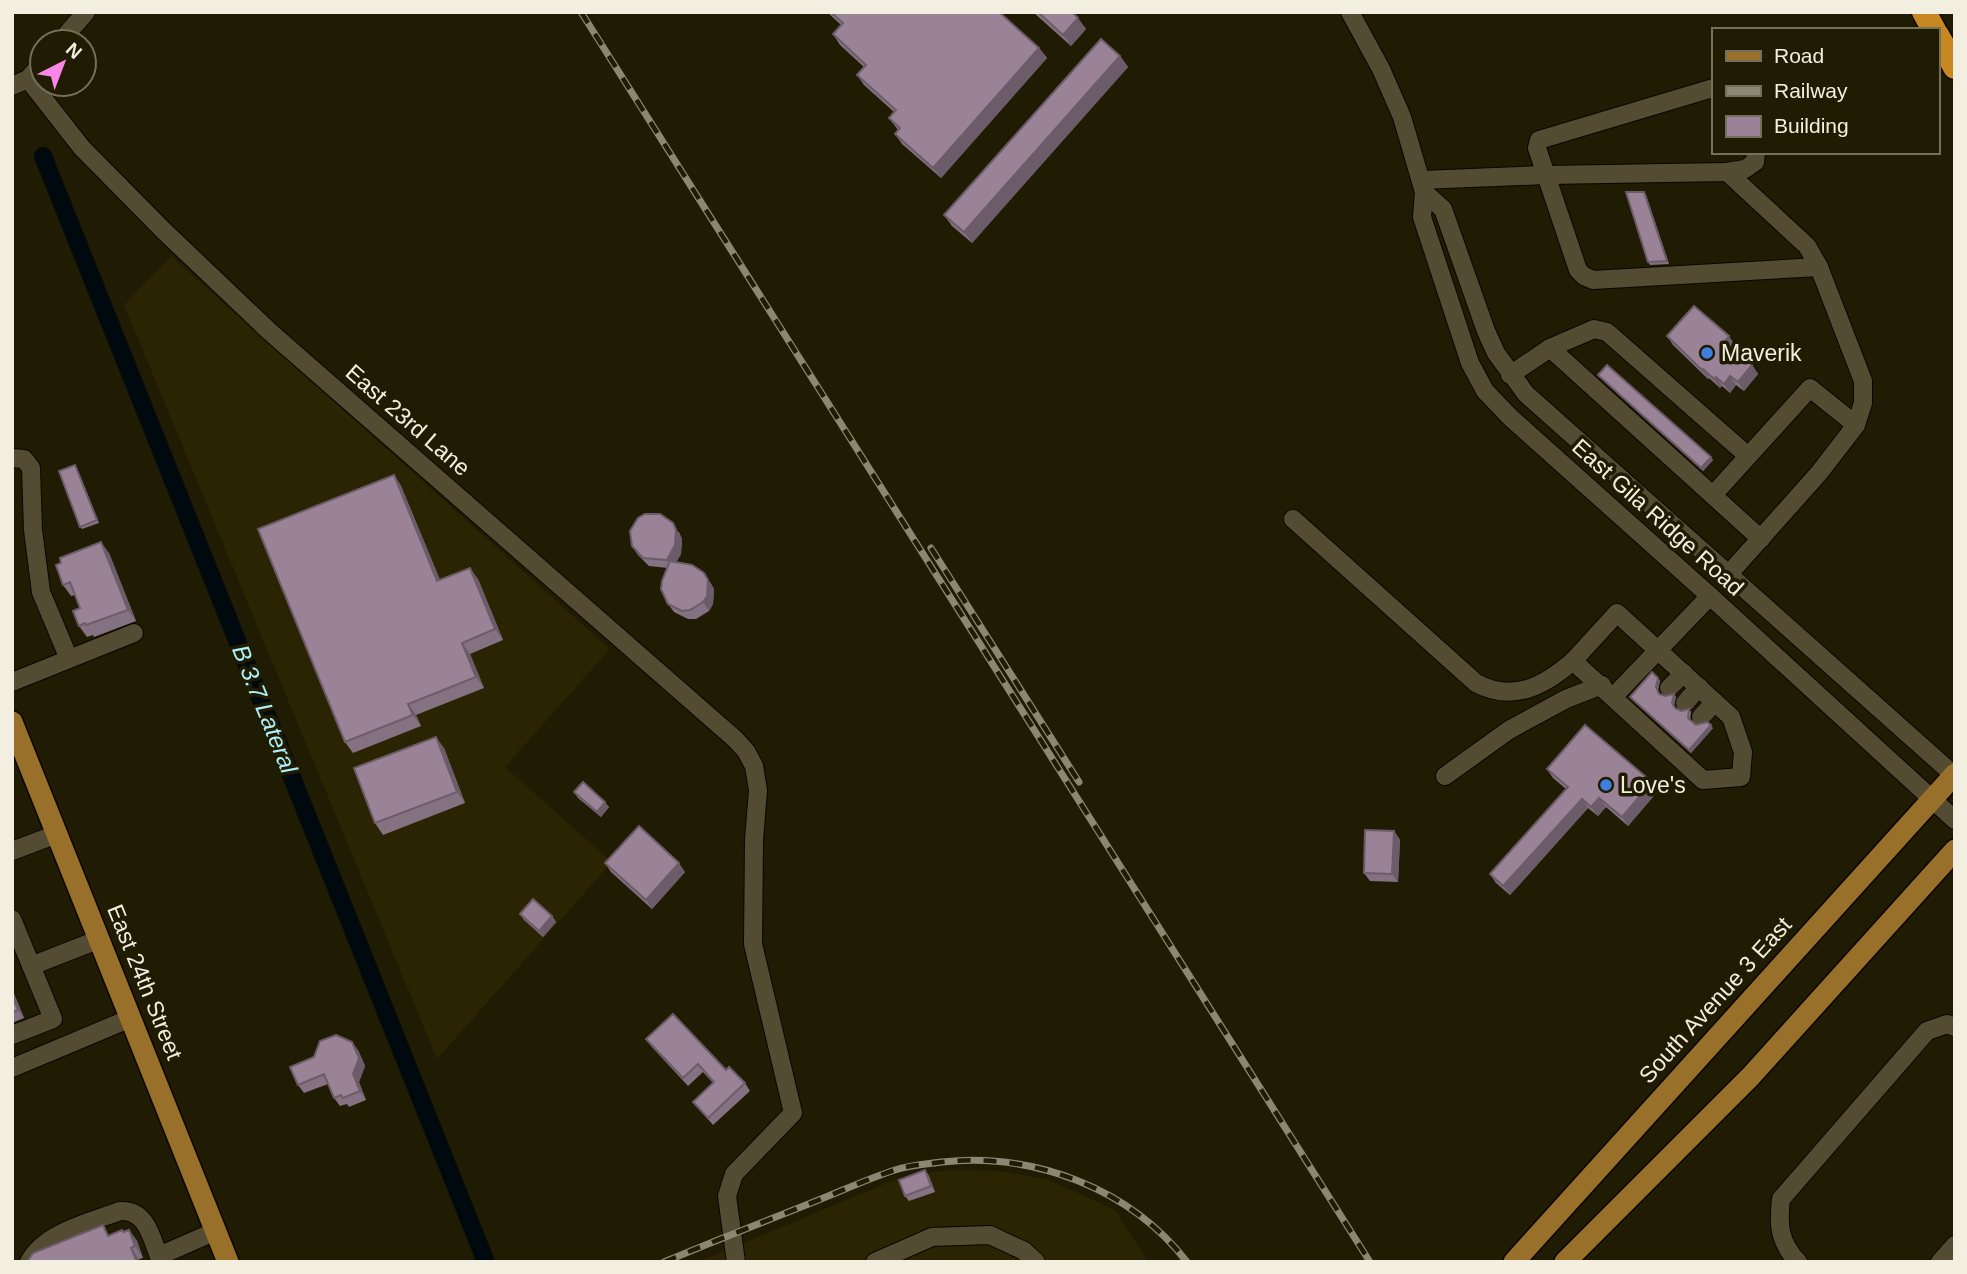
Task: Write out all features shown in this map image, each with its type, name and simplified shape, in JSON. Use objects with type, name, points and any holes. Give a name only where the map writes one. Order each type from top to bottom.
[{"type":"highway","points":[[1924,12],[1933,28]]},
{"type":"highway","points":[[1939,39],[1955,67]]},
{"type":"main road","name":"East 24th Street","points":[[13,725],[228,1262]]},
{"type":"main road","name":"South Avenue 3 East","points":[[1514,1262],[1954,775]]},
{"type":"main road","points":[[1565,1262],[1751,1076],[1955,850]]},
{"type":"street","points":[[72,28],[86,12]]},
{"type":"street","name":"East Gila Ridge Road","points":[[1350,12],[1381,69],[1402,117],[1423,186],[1422,217],[1470,363],[1485,391],[1511,418],[1955,820]]},
{"type":"street","name":"East 23rd Lane","points":[[20,82],[164,231],[269,331],[746,751],[754,766],[758,790],[754,840],[753,944],[793,1113],[734,1174],[727,1196],[736,1262]]},
{"type":"street","points":[[1712,88],[1539,140],[1537,148],[1578,270],[1593,280],[1819,267]]},
{"type":"street","points":[[1423,186],[1546,175],[1727,172],[1745,169],[1755,162],[1756,154]]},
{"type":"street","points":[[1727,172],[1807,246],[1819,267],[1863,381],[1863,404],[1856,425],[1819,473],[1728,575]]},
{"type":"street","name":"East Gila Ridge Road","points":[[1423,186],[1443,209],[1496,353],[1526,394],[1954,775]]},
{"type":"street","points":[[1510,375],[1550,348],[1594,329],[1607,331],[1748,456]]},
{"type":"street","points":[[1550,348],[1761,539]]},
{"type":"street","points":[[1713,495],[1810,388],[1856,425]]},
{"type":"street","points":[[12,458],[24,459],[31,468],[33,530],[41,592],[69,659]]},
{"type":"street","points":[[1293,519],[1476,683],[1490,691],[1511,693],[1551,680],[1573,661],[1617,613],[1731,717],[1743,752],[1741,777],[1703,780],[1674,745],[1573,661]]},
{"type":"street","points":[[1445,776],[1509,730],[1566,699],[1608,691],[1658,649],[1710,596]]},
{"type":"street","points":[[12,682],[134,633]]},
{"type":"street","points":[[1669,688],[1684,673]]},
{"type":"street","points":[[1685,703],[1699,687]]},
{"type":"street","points":[[1701,717],[1715,702]]},
{"type":"street","points":[[12,851],[57,834]]},
{"type":"street","points":[[12,1035],[53,1019],[14,929]]},
{"type":"street","points":[[31,966],[100,939]]},
{"type":"street","points":[[12,1068],[131,1018]]},
{"type":"street","points":[[1798,1262],[1784,1245],[1778,1225],[1781,1199],[1927,1031],[1947,1024],[1955,1027]]},
{"type":"street","points":[[29,1262],[42,1246],[63,1233],[120,1211],[130,1210],[139,1214],[160,1259],[216,1231]]},
{"type":"street","points":[[874,1262],[932,1237],[990,1235],[1024,1251],[1036,1262]]},
{"type":"street","points":[[1940,1262],[1955,1245]]},
{"type":"shaded area","points":[[171,256],[610,649],[505,767],[612,862],[437,1059],[124,305]]},
{"type":"shaded area","points":[[948,1170],[1002,1171],[1048,1180],[1089,1198],[1115,1210],[1148,1262],[698,1262],[899,1178]]},
{"type":"building","points":[[831,12],[999,12],[1039,48],[933,168],[895,134],[900,128],[889,118],[896,110],[857,75],[866,65],[833,34],[843,23]]},
{"type":"building","points":[[1038,12],[1072,12],[1078,18],[1063,35]]},
{"type":"building","points":[[1101,39],[1120,56],[964,232],[944,215]]},
{"type":"building","points":[[1626,192],[1644,192],[1667,261],[1648,262]]},
{"type":"building","name":"Maverik","points":[[1694,306],[1729,336],[1725,341],[1752,365],[1738,382],[1730,376],[1724,384],[1716,377],[1714,379],[1667,336]]},
{"type":"building","points":[[1607,365],[1711,457],[1701,468],[1598,375]]},
{"type":"building","points":[[75,465],[97,520],[80,527],[59,471]]},
{"type":"building","points":[[394,475],[437,581],[470,568],[495,629],[462,643],[476,677],[408,704],[413,715],[345,742],[258,529]]},
{"type":"building","points":[[645,514],[660,514],[673,523],[676,530],[675,545],[667,560],[643,558],[632,546],[630,531],[638,518]]},
{"type":"building","points":[[101,542],[128,610],[79,626],[73,611],[80,608],[70,582],[63,585],[56,565],[61,563],[60,558]]},
{"type":"building","points":[[670,561],[692,565],[704,573],[708,580],[707,596],[690,610],[682,611],[668,604],[661,589]]},
{"type":"building","points":[[1652,672],[1658,678],[1656,687],[1659,694],[1674,694],[1672,703],[1675,708],[1681,711],[1689,709],[1688,718],[1696,725],[1707,722],[1711,725],[1689,750],[1630,697]]},
{"type":"building","points":[[1585,725],[1652,782],[1622,817],[1599,798],[1591,807],[1582,799],[1503,886],[1490,874],[1568,787],[1547,769]]},
{"type":"building","points":[[436,737],[457,792],[375,823],[354,768]]},
{"type":"building","points":[[583,782],[605,802],[597,812],[574,792]]},
{"type":"building","points":[[639,826],[679,863],[646,900],[605,863]]},
{"type":"building","points":[[1365,830],[1394,831],[1392,874],[1364,873]]},
{"type":"building","points":[[533,899],[552,916],[539,931],[520,914]]},
{"type":"building","points":[[12,995],[18,1010],[12,1013]]},
{"type":"building","points":[[673,1014],[726,1070],[729,1067],[745,1083],[708,1118],[693,1102],[714,1082],[698,1064],[683,1078],[646,1039]]},
{"type":"building","points":[[336,1035],[352,1042],[359,1058],[353,1074],[360,1091],[343,1098],[341,1095],[334,1098],[324,1074],[298,1085],[290,1067],[314,1057],[320,1041]]},
{"type":"building","points":[[925,1170],[931,1186],[905,1196],[899,1180]]},
{"type":"building","points":[[103,1225],[108,1236],[129,1230],[135,1246],[131,1248],[137,1262],[30,1262],[33,1253]]},
{"type":"waterway","name":"B 3.7 Lateral","points":[[43,156],[486,1262]]},
{"type":"railway","points":[[581,12],[1370,1262]]},
{"type":"railway","points":[[931,548],[1079,782]]},
{"type":"railway","points":[[664,1262],[895,1170],[942,1162],[976,1160],[1011,1163],[1077,1180],[1108,1195],[1137,1214],[1164,1236],[1187,1262]]},
{"type":"place","name":"Maverik","points":[[1707,353]]},
{"type":"place","name":"Love's","points":[[1606,785]]}]
